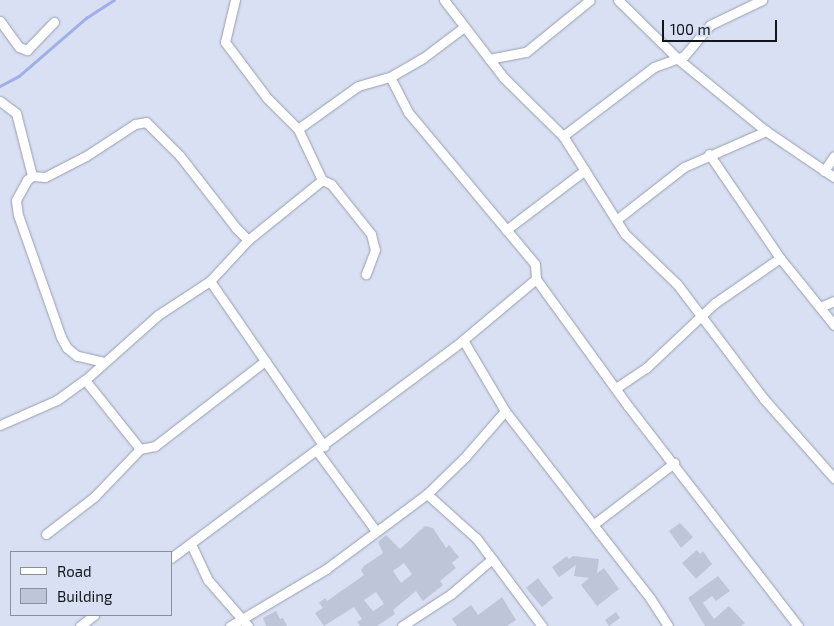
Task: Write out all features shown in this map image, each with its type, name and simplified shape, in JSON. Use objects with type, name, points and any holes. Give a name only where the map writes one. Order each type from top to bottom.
[{"type":"street","points":[[235,0],[225,42],[267,98],[298,129],[322,180],[331,184],[375,243],[374,256],[366,274]]},
{"type":"street","points":[[444,0],[489,59],[563,136],[616,220],[631,240],[677,284],[769,405],[834,478]]},
{"type":"street","points":[[489,59],[526,52],[590,0]]},
{"type":"street","points":[[618,0],[678,59],[766,131],[834,177]]},
{"type":"street","points":[[563,136],[654,67],[678,59],[710,25],[750,2],[762,0]]},
{"type":"street","points":[[0,21],[19,47],[27,50],[54,22]]},
{"type":"street","points":[[298,129],[358,86],[390,77],[423,58],[464,27]]},
{"type":"street","points":[[390,77],[408,112],[535,264],[536,279],[616,388],[798,626]]},
{"type":"street","points":[[0,101],[16,113],[32,176]]},
{"type":"street","points":[[32,176],[45,177],[86,156],[136,124],[146,122],[180,156],[221,210],[248,240]]},
{"type":"street","points":[[616,220],[684,167],[766,131]]},
{"type":"street","points":[[710,154],[780,258],[834,325]]},
{"type":"street","points":[[824,171],[834,156]]},
{"type":"street","points":[[506,230],[585,170]]},
{"type":"street","points":[[32,176],[19,191],[18,215],[61,337],[77,356],[104,362]]},
{"type":"street","points":[[1,423],[57,400],[84,380],[158,315],[210,281],[248,240],[322,180]]},
{"type":"street","points":[[616,388],[646,368],[715,303],[780,258]]},
{"type":"street","points":[[172,557],[463,340],[536,279]]},
{"type":"street","points":[[210,281],[265,361],[320,448],[376,531]]},
{"type":"street","points":[[820,308],[834,301]]},
{"type":"street","points":[[463,340],[505,411],[594,524],[668,626]]},
{"type":"street","points":[[46,534],[94,497],[140,449],[155,446],[265,361]]},
{"type":"street","points":[[84,380],[140,449]]},
{"type":"street","points":[[230,626],[302,585],[427,494],[465,457],[505,411]]},
{"type":"street","points":[[594,524],[674,463]]},
{"type":"street","points":[[427,494],[476,538],[542,626]]},
{"type":"street","points":[[190,544],[208,580],[248,626]]},
{"type":"street","points":[[402,626],[451,594],[492,559]]},
{"type":"street","points":[[80,626],[93,616]]},
{"type":"building","points":[[680,523],[693,537],[681,548],[669,531]]},
{"type":"building","points":[[425,526],[433,528],[446,548],[449,545],[459,557],[452,563],[456,568],[440,581],[443,585],[423,601],[416,591],[393,610],[395,614],[377,626],[360,626],[357,622],[362,619],[354,607],[324,626],[315,613],[323,608],[319,603],[325,598],[327,601],[364,575],[361,570],[364,566],[383,553],[378,542],[386,535],[400,549]],"holes":[[[404,563],[412,574],[401,583],[393,571]],[[376,592],[384,604],[373,611],[364,600]]]},
{"type":"building","points":[[697,550],[700,554],[703,551],[712,564],[696,579],[682,563]]},
{"type":"building","points":[[567,556],[569,559],[573,556],[599,559],[597,573],[604,568],[619,589],[597,606],[581,585],[589,578],[574,576],[576,565],[559,577],[552,567]]},
{"type":"building","points":[[718,576],[730,591],[716,601],[712,596],[703,603],[714,619],[729,606],[745,623],[741,626],[705,626],[688,598]]},
{"type":"building","points":[[538,578],[553,598],[542,607],[526,588]]},
{"type":"building","points":[[502,597],[516,620],[507,626],[457,626],[452,619],[471,605],[478,615]]},
{"type":"building","points":[[276,611],[280,619],[283,618],[287,626],[266,626],[263,618]]},
{"type":"building","points":[[616,612],[620,618],[609,626],[605,620]]},
{"type":"waterway","points":[[0,86],[19,76],[86,18],[114,0]]}]
